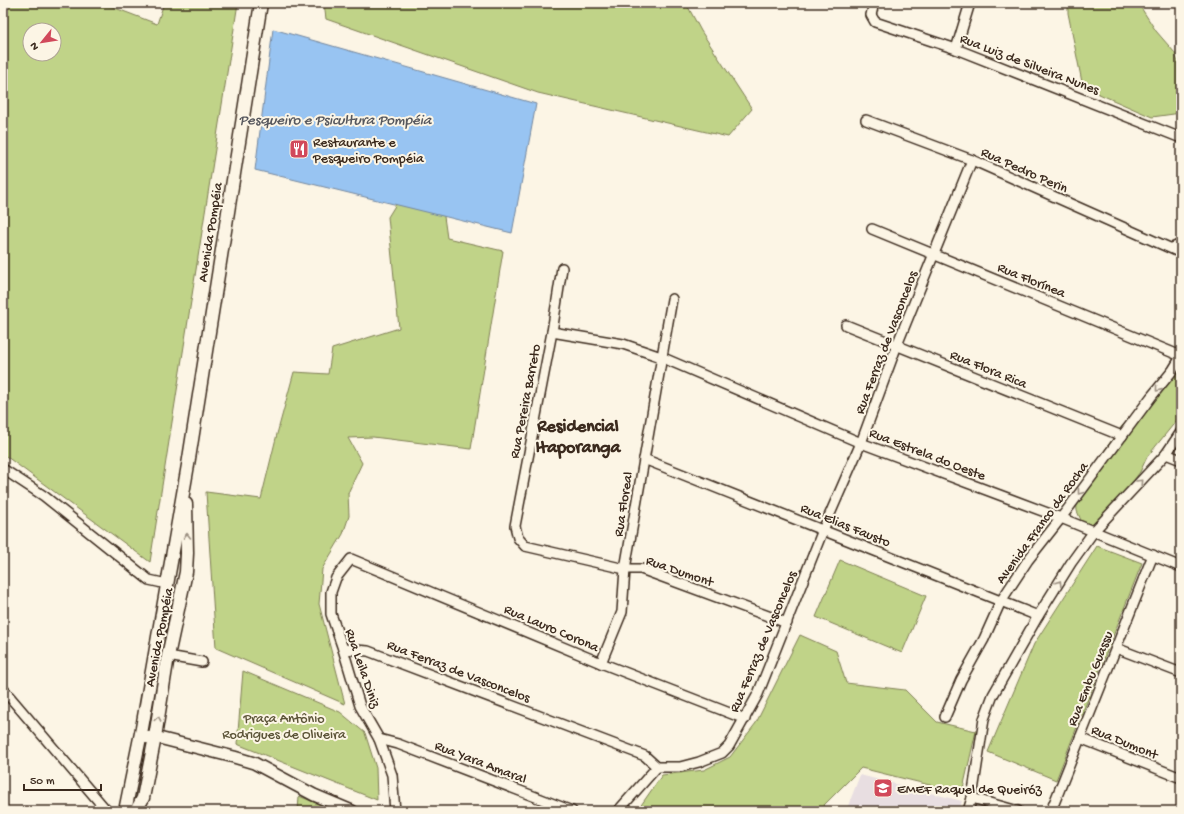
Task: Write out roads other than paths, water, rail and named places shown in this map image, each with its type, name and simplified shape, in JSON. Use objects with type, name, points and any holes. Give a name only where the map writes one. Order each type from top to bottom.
[{"type":"main road","name":"Avenida Pompéia","points":[[125,811],[140,738],[188,465],[260,3]]},
{"type":"main road","name":"Avenida Pompéia","points":[[136,811],[143,798],[155,737],[168,654],[186,572],[186,500],[188,465]]},
{"type":"main road","points":[[168,654],[174,595],[172,589],[167,584],[173,581],[182,572],[185,566],[187,554]]},
{"type":"street","name":"Rua Luiz de Silveira Nunes","points":[[874,3],[871,15],[875,22],[956,49],[1181,138]]},
{"type":"street","points":[[956,49],[970,3]]},
{"type":"street","name":"Rua Pedro Perin","points":[[866,120],[972,160],[1181,253]]},
{"type":"street","name":"Rua Ferraz de Vasconcelos","points":[[344,649],[368,651],[376,654],[645,756],[657,767],[680,767],[699,762],[722,753],[729,746],[758,694],[824,530],[861,443],[897,346],[972,160]]},
{"type":"street","name":"Rua Florínea","points":[[872,229],[1181,356]]},
{"type":"street","points":[[1172,248],[1181,244]]},
{"type":"street","name":"Rua Pereira Barreto","points":[[518,538],[515,526],[552,332],[562,268]]},
{"type":"street","name":"Rua Floreal","points":[[601,663],[622,612],[626,569],[672,299]]},
{"type":"street","name":"Rua Flora Rica","points":[[846,325],[1122,436]]},
{"type":"street","name":"Rua Estrela do Oeste","points":[[552,332],[623,344],[661,357],[861,443],[1061,518],[1181,567]]},
{"type":"street","name":"Avenida Franco da Rocha","points":[[945,716],[961,680],[984,639],[1001,601],[1028,560],[1174,370],[1181,356]]},
{"type":"street","points":[[968,811],[972,798],[984,719],[993,695],[1038,616],[1071,563],[1094,531],[1166,454],[1181,432]]},
{"type":"street","points":[[1166,454],[1181,460]]},
{"type":"street","name":"Rua Elias Fausto","points":[[644,458],[1038,616]]},
{"type":"street","points":[[3,469],[44,496],[149,580],[167,584]]},
{"type":"street","name":"Rua Dumont","points":[[518,538],[525,546],[626,569],[641,569],[787,623]]},
{"type":"street","name":"Rua Embu Guassu","points":[[1051,811],[1152,555]]},
{"type":"street","name":"Rua Leila Diniz","points":[[351,559],[336,578],[331,592],[331,614],[344,649],[360,706],[379,739],[392,775],[395,811]]},
{"type":"street","name":"Rua Lauro Corona","points":[[351,559],[601,663],[745,719]]},
{"type":"street","points":[[1116,648],[1181,673]]},
{"type":"street","points":[[168,654],[202,662]]},
{"type":"street","points":[[3,689],[107,811]]},
{"type":"street","points":[[140,738],[155,737],[254,763],[314,795],[352,811]]},
{"type":"street","name":"Rua Dumont","points":[[1080,738],[1181,778]]},
{"type":"street","name":"Rua Yara Amaral","points":[[379,739],[398,744],[572,811]]},
{"type":"street","points":[[618,811],[657,767]]},
{"type":"street","points":[[972,798],[1018,811]]},
{"type":"water","name":"Pesqueiro e Psicultura Pompéia","points":[[273,29],[536,104],[512,233],[255,170]]},
{"type":"place","name":"Restaurante e Pesqueiro Pompéia","points":[[299,149]]},
{"type":"place","name":"EMEF Raquel de Queiróz","points":[[883,788]]},
{"type":"district","name":"Residencial Itaporanga","points":[[578,435]]},
{"type":"park label","name":"Praça Antônio Rodrigues de Oliveira","points":[[284,726]]}]
